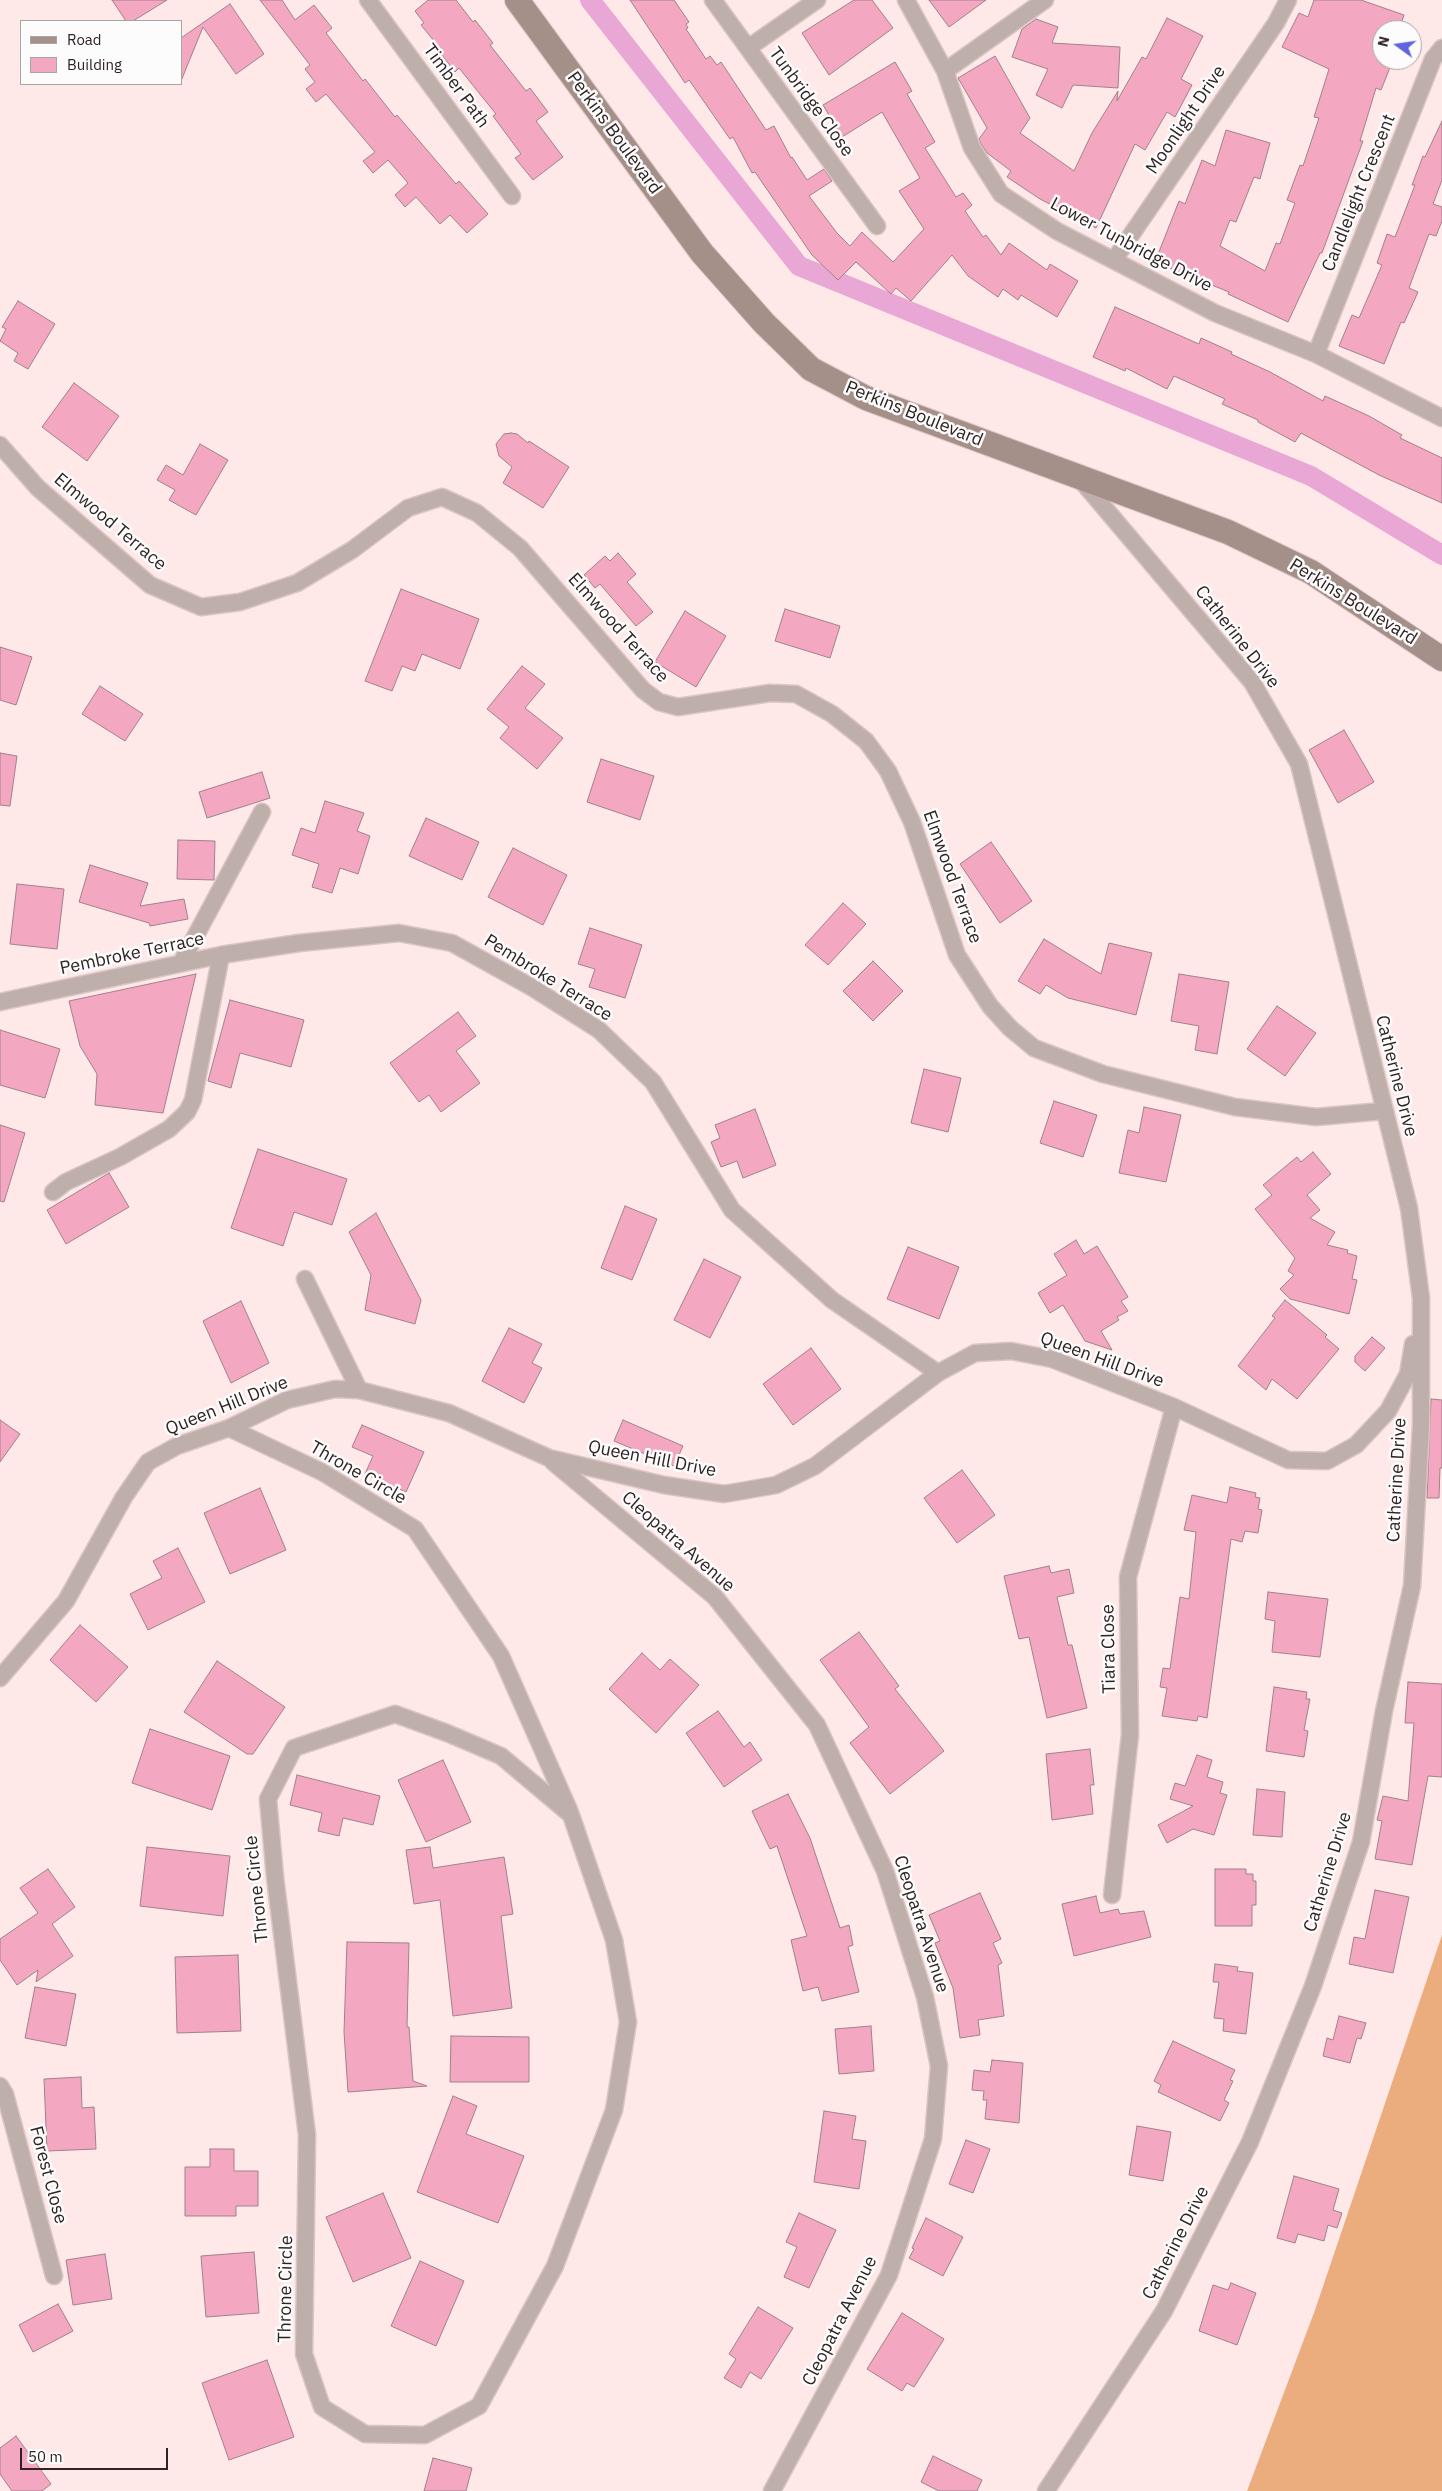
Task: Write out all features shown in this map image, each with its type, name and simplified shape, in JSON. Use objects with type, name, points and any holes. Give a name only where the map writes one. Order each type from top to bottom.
[{"type":"street","name":"Timber Path","points":[[368,0],[512,196]]},
{"type":"street","name":"Perkins Boulevard","points":[[517,0],[702,253],[764,323],[811,368],[866,398],[1080,479],[1228,532],[1311,572],[1442,659]]},
{"type":"street","name":"Tunbridge Close","points":[[713,0],[877,226]]},
{"type":"street","points":[[748,48],[818,0]]},
{"type":"street","name":"Lower Tunbridge Drive","points":[[906,0],[946,71],[972,148],[1000,194],[1057,231],[1215,313],[1316,354],[1442,418]]},
{"type":"street","points":[[946,71],[1045,0]]},
{"type":"street","name":"Moonlight Drive","points":[[1114,260],[1276,23],[1288,0]]},
{"type":"street","name":"Candlelight Crescent","points":[[1316,354],[1433,59],[1442,48]]},
{"type":"street","name":"Elmwood Terrace","points":[[0,445],[38,488],[150,585],[201,607],[240,602],[297,582],[352,550],[408,508],[442,496],[477,513],[520,548],[643,690],[659,702],[678,707],[770,693],[796,694],[832,714],[866,741],[888,771],[912,822],[957,955],[990,1006],[1010,1028],[1034,1048],[1103,1074],[1235,1107],[1316,1117],[1384,1111]]},
{"type":"street","name":"Catherine Drive","points":[[1046,2491],[1164,2311],[1250,2142],[1313,1986],[1361,1842],[1384,1711],[1412,1586],[1421,1426],[1421,1298],[1409,1208],[1299,764],[1252,682],[1080,479]]},
{"type":"street","points":[[181,963],[262,812]]},
{"type":"street","name":"Pembroke Terrace","points":[[0,1002],[221,955],[298,943],[400,933],[452,943],[533,988],[599,1030],[653,1082],[732,1210],[832,1300],[938,1373]]},
{"type":"street","points":[[53,1192],[66,1182],[120,1157],[169,1130],[188,1112],[193,1100],[221,955]]},
{"type":"street","points":[[305,1279],[359,1390]]},
{"type":"street","name":"Queen Hill Drive","points":[[0,1678],[66,1601],[124,1497],[148,1462],[177,1446],[229,1428],[287,1400],[335,1389],[359,1390],[449,1413],[549,1458],[664,1485],[724,1494],[776,1485],[815,1466],[938,1373],[975,1354],[1011,1351],[1052,1359],[1174,1407],[1288,1460],[1327,1461],[1356,1445],[1388,1411],[1408,1374],[1421,1298]]},
{"type":"street","name":"Tiara Close","points":[[1112,1895],[1130,1735],[1128,1577],[1174,1407]]},
{"type":"street","name":"Throne Circle","points":[[229,1428],[322,1472],[415,1529],[501,1656],[571,1815],[614,1940],[628,2022],[614,2110],[555,2266],[479,2406],[425,2435],[365,2434],[322,2407],[304,2354],[307,2135],[274,1877],[268,1799],[294,1748],[395,1714],[447,1733],[500,1756],[571,1815]]},
{"type":"street","name":"Cleopatra Avenue","points":[[549,1458],[715,1597],[817,1725],[885,1871],[925,1997],[939,2066],[932,2139],[889,2275],[772,2491]]},
{"type":"street","name":"Forest Close","points":[[0,2086],[5,2094],[54,2276]]},
{"type":"shaded area","points":[[1442,1935],[1442,2491],[1247,2491],[1315,2310]]},
{"type":"building","points":[[112,0],[167,0],[135,20],[125,20]]},
{"type":"building","points":[[260,0],[282,0],[295,20],[314,5],[332,28],[326,33],[363,81],[365,79],[395,117],[397,115],[456,184],[459,181],[488,214],[467,233],[450,215],[440,224],[416,197],[405,207],[395,195],[408,183],[388,160],[373,173],[363,161],[375,152],[326,94],[316,102],[306,89],[315,82],[305,69],[310,65]]},
{"type":"building","points":[[428,0],[456,0],[493,43],[490,45],[526,91],[530,88],[548,112],[536,121],[563,157],[533,180],[515,158],[521,154],[493,116],[496,114],[459,68],[455,72],[437,49],[439,47],[421,25],[424,23],[415,11]]},
{"type":"building","points":[[630,0],[674,0],[689,22],[686,24],[688,28],[686,29],[706,59],[710,56],[717,65],[721,62],[766,130],[774,126],[791,158],[807,180],[824,169],[832,181],[809,196],[837,233],[850,246],[862,232],[893,262],[924,229],[899,191],[920,178],[882,112],[842,137],[823,105],[895,62],[912,91],[907,94],[935,142],[925,148],[956,197],[963,193],[972,205],[965,211],[983,237],[986,235],[1001,255],[1009,243],[1047,270],[1050,264],[1078,281],[1057,317],[1021,295],[1018,300],[1003,289],[998,297],[968,276],[952,255],[911,301],[896,288],[891,294],[856,262],[838,280],[812,255],[755,172],[752,173],[733,137],[730,139],[689,80],[685,83]]},
{"type":"building","points":[[854,0],[872,0],[893,28],[829,75],[802,33]]},
{"type":"building","points":[[929,0],[986,0],[949,27]]},
{"type":"building","points":[[1314,0],[1361,0],[1404,15],[1402,20],[1372,20],[1372,70],[1389,70],[1381,90],[1376,88],[1360,141],[1363,141],[1322,253],[1320,253],[1288,322],[1228,294],[1229,292],[1155,262],[1179,201],[1185,204],[1202,160],[1215,166],[1226,130],[1270,143],[1260,179],[1254,177],[1236,222],[1230,220],[1220,246],[1265,271],[1276,243],[1280,244],[1295,203],[1287,200],[1300,165],[1303,166],[1319,118],[1314,117],[1329,69],[1282,47],[1299,13],[1308,17]]},
{"type":"building","points":[[230,4],[264,54],[236,74],[203,27],[182,79],[182,37]]},
{"type":"building","points":[[1167,18],[1203,36],[1181,79],[1192,85],[1175,117],[1167,112],[1145,150],[1135,144],[1096,228],[1040,199],[1007,177],[1011,171],[987,153],[981,144],[979,139],[987,128],[958,78],[995,56],[1030,118],[1020,133],[1074,171],[1092,133],[1118,91],[1117,101],[1142,57],[1146,59]]},
{"type":"building","points":[[1036,19],[1058,27],[1052,43],[1120,47],[1118,88],[1073,85],[1062,108],[1036,95],[1048,69],[1012,57],[1022,29]]},
{"type":"building","points":[[1442,121],[1442,180],[1433,204],[1442,207],[1442,221],[1436,236],[1429,234],[1409,288],[1418,292],[1404,323],[1401,322],[1384,364],[1339,346],[1352,315],[1359,318],[1382,265],[1377,263],[1387,234],[1395,237],[1415,185],[1412,185],[1423,156],[1425,157]]},
{"type":"building","points":[[18,301],[55,324],[28,369],[14,361],[18,353],[0,341],[6,329],[2,327]]},
{"type":"building","points":[[1115,307],[1199,344],[1201,338],[1232,352],[1231,354],[1270,372],[1323,401],[1325,396],[1369,416],[1402,435],[1400,438],[1442,458],[1442,503],[1379,475],[1301,433],[1295,442],[1258,422],[1258,420],[1222,404],[1225,399],[1174,376],[1167,389],[1126,368],[1125,371],[1093,357]]},
{"type":"building","points":[[74,383],[119,416],[87,461],[42,427]]},
{"type":"building","points":[[504,434],[517,434],[528,443],[529,441],[569,467],[543,508],[503,483],[512,467],[499,456],[496,444]]},
{"type":"building","points":[[200,444],[228,460],[196,515],[169,500],[175,490],[157,480],[166,465],[183,475]]},
{"type":"building","points":[[618,553],[636,574],[627,582],[653,612],[636,626],[600,584],[595,588],[584,575],[605,556],[610,561]]},
{"type":"building","points":[[401,589],[479,619],[460,669],[422,654],[415,671],[402,666],[392,691],[365,681]]},
{"type":"building","points":[[785,609],[840,626],[830,658],[775,641]]},
{"type":"building","points":[[685,611],[726,636],[696,687],[655,662]]},
{"type":"building","points":[[0,647],[32,657],[16,705],[0,700]]},
{"type":"building","points":[[522,666],[545,684],[525,708],[563,738],[537,769],[500,738],[509,727],[487,709]]},
{"type":"building","points":[[100,686],[143,714],[125,741],[82,714]]},
{"type":"building","points":[[1344,730],[1374,782],[1338,803],[1309,750]]},
{"type":"building","points":[[0,753],[17,756],[10,806],[0,805]]},
{"type":"building","points":[[601,759],[654,776],[640,820],[587,802]]},
{"type":"building","points":[[262,772],[270,798],[207,818],[199,792]]},
{"type":"building","points":[[325,801],[364,813],[357,831],[370,836],[358,874],[340,868],[332,893],[312,887],[319,864],[292,855],[301,828],[315,833]]},
{"type":"building","points":[[426,818],[479,842],[462,880],[409,856]]},
{"type":"building","points":[[178,840],[215,841],[214,880],[177,879]]},
{"type":"building","points":[[991,842],[1032,901],[1000,923],[960,864]]},
{"type":"building","points":[[513,848],[567,875],[543,925],[488,897]]},
{"type":"building","points":[[90,865],[148,883],[140,906],[184,899],[188,919],[150,926],[149,923],[79,902]]},
{"type":"building","points":[[17,884],[64,889],[57,949],[10,944]]},
{"type":"building","points":[[843,903],[866,924],[828,965],[805,945]]},
{"type":"building","points":[[590,928],[642,945],[625,998],[589,987],[595,969],[578,964]]},
{"type":"building","points":[[1044,939],[1101,974],[1109,943],[1152,953],[1136,1015],[1068,998],[1046,985],[1040,994],[1018,981]]},
{"type":"building","points":[[873,961],[903,991],[873,1021],[843,991]]},
{"type":"building","points":[[196,974],[163,1113],[95,1105],[97,1074],[80,1046],[69,1001]]},
{"type":"building","points":[[1179,974],[1229,982],[1217,1054],[1195,1050],[1199,1026],[1171,1021]]},
{"type":"building","points":[[230,1000],[304,1020],[291,1067],[240,1053],[231,1088],[208,1081]]},
{"type":"building","points":[[1277,1006],[1316,1033],[1285,1076],[1247,1049]]},
{"type":"building","points":[[458,1012],[476,1036],[456,1051],[480,1083],[441,1112],[429,1095],[419,1102],[390,1063]]},
{"type":"building","points":[[0,1030],[60,1049],[45,1098],[0,1085]]},
{"type":"building","points":[[924,1069],[961,1078],[948,1132],[911,1123]]},
{"type":"building","points":[[1054,1101],[1097,1115],[1083,1157],[1040,1143]]},
{"type":"building","points":[[1144,1107],[1181,1115],[1166,1182],[1119,1173],[1128,1130],[1139,1133]]},
{"type":"building","points":[[755,1109],[776,1165],[743,1178],[737,1161],[721,1167],[711,1142],[720,1138],[715,1125]]},
{"type":"building","points":[[0,1125],[25,1133],[4,1202],[0,1201]]},
{"type":"building","points":[[258,1149],[347,1179],[332,1225],[294,1212],[283,1246],[231,1228]]},
{"type":"building","points":[[1313,1152],[1331,1174],[1307,1195],[1320,1210],[1310,1218],[1335,1232],[1327,1245],[1348,1250],[1347,1253],[1357,1256],[1352,1279],[1357,1280],[1349,1314],[1290,1299],[1280,1289],[1294,1275],[1288,1271],[1295,1258],[1255,1209],[1272,1195],[1263,1185],[1297,1157],[1301,1162]]},
{"type":"building","points":[[109,1173],[129,1207],[66,1244],[47,1210]]},
{"type":"building","points":[[625,1206],[657,1219],[632,1280],[601,1268]]},
{"type":"building","points":[[376,1213],[421,1300],[415,1324],[365,1310],[371,1275],[349,1232]]},
{"type":"building","points":[[1076,1240],[1084,1254],[1097,1246],[1128,1297],[1121,1301],[1128,1311],[1117,1317],[1119,1320],[1101,1331],[1112,1350],[1085,1341],[1063,1305],[1050,1313],[1038,1293],[1067,1275],[1054,1254]]},
{"type":"building","points":[[908,1247],[959,1267],[939,1319],[887,1299]]},
{"type":"building","points":[[704,1259],[741,1277],[710,1338],[674,1320]]},
{"type":"building","points":[[1285,1300],[1327,1335],[1325,1337],[1339,1349],[1297,1399],[1272,1379],[1266,1390],[1238,1366],[1275,1318],[1272,1316]]},
{"type":"building","points":[[241,1301],[269,1363],[231,1383],[203,1321]]},
{"type":"building","points":[[509,1328],[542,1344],[532,1363],[542,1368],[524,1403],[482,1381]]},
{"type":"building","points":[[1372,1337],[1385,1348],[1365,1371],[1355,1362],[1355,1356]]},
{"type":"building","points":[[811,1348],[841,1389],[793,1425],[763,1384]]},
{"type":"building","points":[[1431,1399],[1442,1400],[1442,1468],[1440,1468],[1439,1498],[1427,1498]]},
{"type":"building","points":[[0,1420],[20,1434],[0,1462]]},
{"type":"building","points":[[623,1420],[683,1446],[674,1466],[614,1441]]},
{"type":"building","points":[[362,1425],[424,1452],[406,1492],[365,1474],[373,1456],[352,1447]]},
{"type":"building","points":[[962,1470],[995,1515],[957,1543],[924,1498]]},
{"type":"building","points":[[1230,1487],[1256,1493],[1255,1497],[1260,1498],[1258,1509],[1262,1510],[1258,1533],[1245,1531],[1242,1542],[1231,1539],[1207,1718],[1198,1716],[1197,1721],[1162,1716],[1167,1688],[1160,1687],[1163,1668],[1170,1669],[1180,1597],[1189,1599],[1196,1532],[1184,1530],[1192,1495],[1227,1503]]},
{"type":"building","points":[[260,1488],[286,1550],[230,1574],[204,1513]]},
{"type":"building","points":[[178,1548],[205,1602],[148,1630],[130,1594],[162,1578],[153,1561]]},
{"type":"building","points":[[1049,1566],[1051,1573],[1069,1569],[1074,1593],[1057,1597],[1068,1645],[1072,1645],[1087,1708],[1047,1718],[1029,1637],[1019,1639],[1004,1576]]},
{"type":"building","points":[[1268,1592],[1328,1599],[1320,1657],[1272,1652],[1275,1621],[1265,1619]]},
{"type":"building","points":[[80,1625],[128,1667],[96,1702],[50,1660]]},
{"type":"building","points":[[859,1632],[899,1686],[895,1689],[944,1751],[890,1794],[850,1743],[869,1727],[820,1660]]},
{"type":"building","points":[[642,1653],[660,1670],[670,1659],[699,1685],[656,1733],[609,1689]]},
{"type":"building","points":[[217,1661],[285,1707],[253,1754],[247,1754],[184,1712]]},
{"type":"building","points":[[1408,1682],[1442,1684],[1442,1777],[1428,1776],[1412,1865],[1375,1859],[1382,1821],[1377,1820],[1383,1796],[1408,1801],[1414,1723],[1405,1723]]},
{"type":"building","points":[[1274,1687],[1307,1692],[1306,1699],[1310,1699],[1304,1730],[1308,1731],[1304,1757],[1266,1751]]},
{"type":"building","points":[[718,1711],[744,1747],[750,1742],[762,1760],[724,1787],[686,1733]]},
{"type":"building","points":[[150,1729],[230,1756],[212,1810],[132,1783]]},
{"type":"building","points":[[1090,1749],[1094,1785],[1090,1785],[1093,1814],[1052,1820],[1046,1754]]},
{"type":"building","points":[[1197,1755],[1212,1760],[1207,1777],[1223,1782],[1220,1793],[1227,1795],[1214,1835],[1193,1829],[1167,1843],[1158,1825],[1193,1806],[1170,1799],[1175,1783],[1185,1786]]},
{"type":"building","points":[[443,1760],[471,1822],[426,1842],[398,1780]]},
{"type":"building","points":[[297,1775],[380,1796],[373,1825],[343,1818],[339,1836],[318,1831],[322,1813],[290,1805]]},
{"type":"building","points":[[1257,1789],[1285,1792],[1282,1837],[1253,1835]]},
{"type":"building","points":[[788,1794],[810,1838],[840,1928],[849,1925],[853,1945],[848,1947],[859,1992],[822,2001],[818,1987],[803,1991],[791,1940],[807,1936],[777,1846],[770,1849],[752,1811]]},
{"type":"building","points":[[147,1847],[230,1856],[223,1916],[140,1906]]},
{"type":"building","points":[[430,1847],[433,1868],[504,1857],[513,1914],[501,1916],[512,2008],[453,2016],[440,1900],[414,1904],[406,1850]]},
{"type":"building","points":[[48,1869],[75,1907],[52,1924],[73,1956],[36,1982],[38,1970],[17,1985],[0,1960],[0,1939],[38,1913],[20,1888]]},
{"type":"building","points":[[1215,1869],[1246,1869],[1246,1874],[1253,1874],[1253,1881],[1256,1881],[1256,1905],[1252,1905],[1252,1926],[1215,1926]]},
{"type":"building","points":[[1375,1890],[1409,1897],[1393,1973],[1349,1964],[1354,1937],[1365,1939]]},
{"type":"building","points":[[980,1893],[1001,1939],[993,1943],[1002,1963],[998,1965],[1004,2016],[978,2020],[980,2035],[960,2038],[953,1988],[935,1943],[940,1941],[929,1915]]},
{"type":"building","points":[[1096,1896],[1100,1913],[1118,1909],[1120,1914],[1144,1911],[1151,1937],[1074,1956],[1062,1904]]},
{"type":"building","points":[[347,1942],[409,1943],[407,2027],[409,2027],[413,2081],[427,2086],[348,2092],[344,2032]]},
{"type":"building","points":[[238,1955],[241,2031],[177,2033],[175,1957]]},
{"type":"building","points":[[1215,1964],[1238,1967],[1237,1971],[1253,1973],[1246,2034],[1223,2031],[1224,2019],[1214,2018],[1219,1982],[1213,1982]]},
{"type":"building","points":[[35,1987],[76,1994],[66,2046],[25,2038]]},
{"type":"building","points":[[1339,2016],[1366,2023],[1361,2039],[1357,2038],[1350,2063],[1323,2056],[1327,2038],[1333,2040]]},
{"type":"building","points":[[871,2026],[874,2071],[839,2074],[835,2029]]},
{"type":"building","points":[[451,2036],[529,2037],[529,2082],[450,2082]]},
{"type":"building","points":[[1173,2041],[1235,2070],[1230,2080],[1233,2081],[1224,2100],[1229,2103],[1220,2121],[1158,2092],[1161,2085],[1154,2081]]},
{"type":"building","points":[[992,2060],[1023,2063],[1019,2123],[985,2119],[987,2100],[983,2100],[984,2091],[972,2090],[974,2070],[990,2072]]},
{"type":"building","points":[[81,2077],[82,2108],[94,2107],[96,2149],[47,2151],[44,2079]]},
{"type":"building","points":[[453,2096],[477,2106],[466,2134],[524,2156],[498,2223],[417,2192]]},
{"type":"building","points":[[824,2111],[856,2116],[852,2139],[866,2141],[859,2189],[814,2182]]},
{"type":"building","points":[[1137,2126],[1171,2132],[1163,2181],[1129,2175]]},
{"type":"building","points":[[966,2140],[990,2149],[973,2193],[949,2184]]},
{"type":"building","points":[[210,2149],[234,2149],[234,2171],[258,2171],[258,2206],[236,2206],[236,2216],[185,2216],[185,2167],[210,2167]]},
{"type":"building","points":[[1294,2176],[1339,2189],[1333,2210],[1342,2213],[1337,2228],[1328,2225],[1324,2241],[1298,2234],[1295,2243],[1277,2238]]},
{"type":"building","points":[[383,2193],[411,2258],[353,2282],[326,2217]]},
{"type":"building","points":[[799,2213],[836,2230],[809,2288],[784,2277],[797,2247],[786,2242]]},
{"type":"building","points":[[926,2218],[963,2237],[943,2276],[909,2258]]},
{"type":"building","points":[[254,2252],[259,2313],[206,2317],[201,2256]]},
{"type":"building","points":[[105,2254],[112,2299],[73,2305],[66,2260]]},
{"type":"building","points":[[420,2261],[464,2281],[436,2346],[391,2326]]},
{"type":"building","points":[[1231,2283],[1256,2293],[1237,2345],[1199,2331],[1213,2285],[1228,2290]]},
{"type":"building","points":[[58,2304],[73,2331],[33,2352],[19,2325]]},
{"type":"building","points":[[758,2307],[793,2328],[761,2379],[750,2372],[741,2388],[724,2378],[736,2359],[729,2354]]},
{"type":"building","points":[[902,2313],[944,2339],[914,2387],[907,2383],[902,2391],[867,2369]]},
{"type":"building","points":[[267,2360],[294,2437],[229,2460],[202,2383]]},
{"type":"building","points":[[16,2436],[51,2484],[42,2491],[12,2491],[0,2474],[0,2448]]},
{"type":"building","points":[[933,2456],[982,2480],[977,2491],[939,2491],[921,2482]]},
{"type":"building","points":[[433,2458],[472,2468],[466,2491],[424,2491]]},
{"type":"waterway","points":[[590,0],[799,266],[1311,476],[1442,555]]}]
